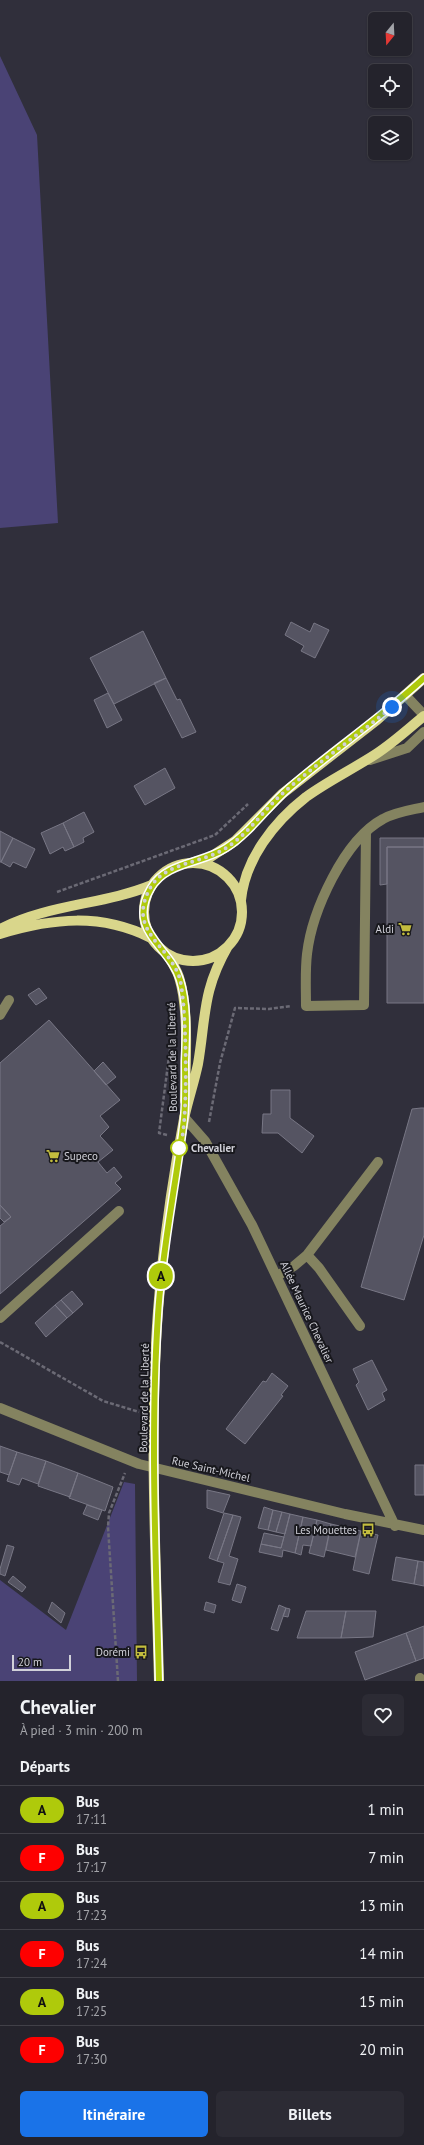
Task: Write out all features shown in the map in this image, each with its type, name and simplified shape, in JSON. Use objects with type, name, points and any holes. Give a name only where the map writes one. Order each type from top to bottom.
[{"type":"main road","points":[[424,678],[282,794],[235,841],[209,858],[169,870],[152,885],[147,894],[144,909],[146,924],[152,938],[165,952],[179,959],[195,961],[210,958],[228,946],[238,930],[244,880],[248,870],[255,856],[276,827],[306,798],[391,743],[424,716]]},
{"type":"main road","points":[[186,864],[208,866],[223,874],[236,891],[241,906]]},
{"type":"main road","points":[[0,929],[32,915],[124,895],[152,885]]},
{"type":"main road","points":[[0,934],[36,924],[89,921],[123,926],[152,938]]},
{"type":"main road","name":"Boulevard de la Liberté","points":[[159,1681],[155,1512],[155,1420],[157,1332],[162,1264],[184,1117],[198,1064],[208,992],[214,970],[228,946]]},
{"type":"main road","name":"Boulevard de la Liberté","points":[[165,952],[175,967],[182,987],[186,1038],[184,1117]]},
{"type":"street","points":[[405,695],[424,716]]},
{"type":"street","points":[[360,764],[407,748],[424,732]]},
{"type":"street","points":[[366,832],[364,1005],[306,1006],[306,963],[312,930],[338,867],[351,847],[366,832],[383,819],[424,807]]},
{"type":"street","points":[[0,1015],[9,1000]]},
{"type":"street","name":"Allée Maurice Chevalier","points":[[184,1117],[201,1135],[252,1225],[395,1526]]},
{"type":"street","points":[[277,1276],[294,1266],[307,1255],[378,1162]]},
{"type":"street","points":[[0,1318],[119,1210]]},
{"type":"street","points":[[307,1255],[319,1268],[360,1326]]},
{"type":"street","name":"Rue Saint-Michel","points":[[0,1408],[129,1460],[177,1474],[395,1526],[424,1530]]},
{"type":"path","points":[[54,893],[215,835],[254,799]]},
{"type":"path","points":[[208,1123],[220,1063],[235,1008],[269,1009],[306,1006]]},
{"type":"path","points":[[159,1133],[170,1043]]},
{"type":"path","points":[[0,1342],[103,1401],[155,1420]]},
{"type":"path","points":[[118,1681],[108,1526],[109,1513],[129,1460]]},
{"type":"shaded area","points":[[0,56],[37,135],[58,523],[0,528]]},
{"type":"shaded area","points":[[124,1482],[135,1484],[137,1681],[0,1681],[0,1580],[66,1630]]},
{"type":"building","points":[[291,622],[310,632],[314,623],[329,630],[315,658],[301,651],[304,646],[285,635]]},
{"type":"building","points":[[143,631],[166,678],[114,704],[90,658]]},
{"type":"building","points":[[166,678],[177,700],[180,699],[196,732],[182,738],[154,683]]},
{"type":"building","points":[[108,693],[122,720],[107,728],[94,700]]},
{"type":"building","points":[[165,768],[175,788],[145,805],[134,786]]},
{"type":"building","points":[[84,812],[94,832],[83,838],[84,842],[74,847],[63,823]]},
{"type":"building","points":[[63,823],[74,847],[65,851],[63,847],[50,854],[41,833]]},
{"type":"building","points":[[0,831],[13,838],[1,862],[0,862]]},
{"type":"building","points":[[13,838],[35,849],[26,868],[13,862],[10,867],[1,862]]},
{"type":"building","points":[[380,838],[424,838],[424,847],[387,847],[387,884],[380,885]]},
{"type":"building","name":"Aldi","points":[[387,847],[424,847],[424,1003],[387,1003]]},
{"type":"building","points":[[39,988],[47,998],[36,1005],[28,995]]},
{"type":"building","name":"Supeco","points":[[49,1020],[120,1100],[100,1116],[109,1127],[100,1136],[113,1150],[98,1162],[107,1173],[114,1167],[122,1177],[115,1183],[121,1189],[0,1294],[0,1226],[11,1217],[0,1205],[0,1063]]},
{"type":"building","points":[[103,1062],[116,1077],[106,1085],[94,1071]]},
{"type":"building","points":[[271,1090],[290,1090],[290,1118],[314,1136],[302,1153],[278,1133],[262,1133],[263,1114],[271,1114]]},
{"type":"building","points":[[424,1108],[424,1235],[404,1300],[361,1287],[412,1109]]},
{"type":"building","points":[[0,1205],[11,1217],[4,1222],[0,1218]]},
{"type":"building","points":[[72,1291],[83,1304],[73,1313],[61,1300]]},
{"type":"building","points":[[61,1300],[73,1313],[67,1318],[55,1305]]},
{"type":"building","points":[[55,1305],[67,1318],[46,1337],[35,1323]]},
{"type":"building","points":[[372,1360],[387,1390],[382,1393],[385,1400],[368,1410],[356,1385],[359,1382],[353,1369]]},
{"type":"building","points":[[272,1373],[288,1386],[281,1395],[283,1396],[245,1444],[226,1429],[263,1381],[266,1382]]},
{"type":"building","points":[[0,1446],[17,1452],[9,1475],[0,1472]]},
{"type":"building","points":[[17,1452],[46,1461],[38,1484],[22,1478],[19,1485],[7,1481]]},
{"type":"building","points":[[46,1461],[78,1473],[70,1497],[38,1486]]},
{"type":"building","points":[[415,1465],[424,1465],[424,1495],[415,1495]]},
{"type":"building","points":[[78,1473],[113,1487],[105,1511],[69,1498]]},
{"type":"building","points":[[207,1490],[230,1495],[223,1513],[207,1508]]},
{"type":"building","points":[[87,1505],[102,1510],[98,1520],[83,1514]]},
{"type":"building","points":[[264,1507],[273,1510],[268,1530],[258,1528]]},
{"type":"building","points":[[273,1510],[282,1512],[276,1532],[268,1530]]},
{"type":"building","points":[[282,1512],[290,1514],[285,1534],[276,1532]]},
{"type":"building","points":[[224,1513],[233,1515],[217,1561],[209,1558]]},
{"type":"building","points":[[290,1514],[303,1517],[295,1553],[283,1550],[282,1557],[259,1552],[261,1544],[281,1548]]},
{"type":"building","points":[[233,1515],[241,1517],[229,1556],[238,1559],[230,1585],[218,1582],[224,1563],[217,1561]]},
{"type":"building","points":[[303,1517],[317,1520],[311,1546],[303,1545],[301,1555],[295,1553]]},
{"type":"building","points":[[317,1520],[331,1524],[324,1557],[309,1553]]},
{"type":"building","points":[[331,1524],[361,1531],[355,1557],[326,1550]]},
{"type":"building","points":[[361,1531],[378,1535],[369,1574],[353,1570]]},
{"type":"building","points":[[264,1533],[284,1537],[281,1548],[261,1544]]},
{"type":"building","points":[[7,1545],[14,1547],[5,1576],[0,1574],[0,1569]]},
{"type":"building","points":[[396,1557],[418,1561],[414,1584],[392,1580]]},
{"type":"building","points":[[418,1561],[424,1562],[424,1586],[414,1584]]},
{"type":"building","points":[[13,1576],[26,1587],[22,1592],[8,1582]]},
{"type":"building","points":[[237,1584],[246,1587],[241,1603],[232,1600]]},
{"type":"building","points":[[52,1602],[65,1613],[61,1623],[48,1612]]},
{"type":"building","points":[[206,1602],[216,1605],[214,1613],[204,1610]]},
{"type":"building","points":[[279,1605],[286,1608],[278,1631],[271,1629]]},
{"type":"building","points":[[286,1608],[290,1609],[288,1617],[283,1616]]},
{"type":"building","points":[[306,1611],[346,1611],[341,1638],[297,1638]]},
{"type":"building","points":[[346,1611],[376,1611],[373,1637],[341,1638]]},
{"type":"building","points":[[424,1626],[424,1658],[416,1661],[406,1633]]},
{"type":"building","points":[[406,1633],[416,1661],[365,1680],[355,1652]]},
{"type":"bus line","name":"A","points":[[159,1681],[155,1512],[156,1350],[158,1312],[166,1237],[184,1117],[186,1038],[182,987],[175,967],[165,952],[154,942],[147,929],[144,914],[147,894],[152,885],[165,872],[177,866],[209,858],[226,848],[243,835],[282,794],[306,773],[377,720],[424,678]]},
{"type":"place","name":"Aldi","points":[[405,929]]},
{"type":"place","name":"Chevalier","points":[[179,1148]]},
{"type":"place","name":"Supeco","points":[[53,1156]]},
{"type":"place","name":"Les Mouettes","points":[[368,1530]]},
{"type":"place","name":"Dorémi","points":[[141,1652]]},
{"type":"route","points":[[179,1148],[184,1117],[186,1054],[182,987],[175,967],[165,952],[154,942],[147,929],[144,919],[144,909],[147,894],[158,878],[169,870],[177,866],[209,858],[226,848],[243,835],[282,794],[306,773],[392,707]]}]
